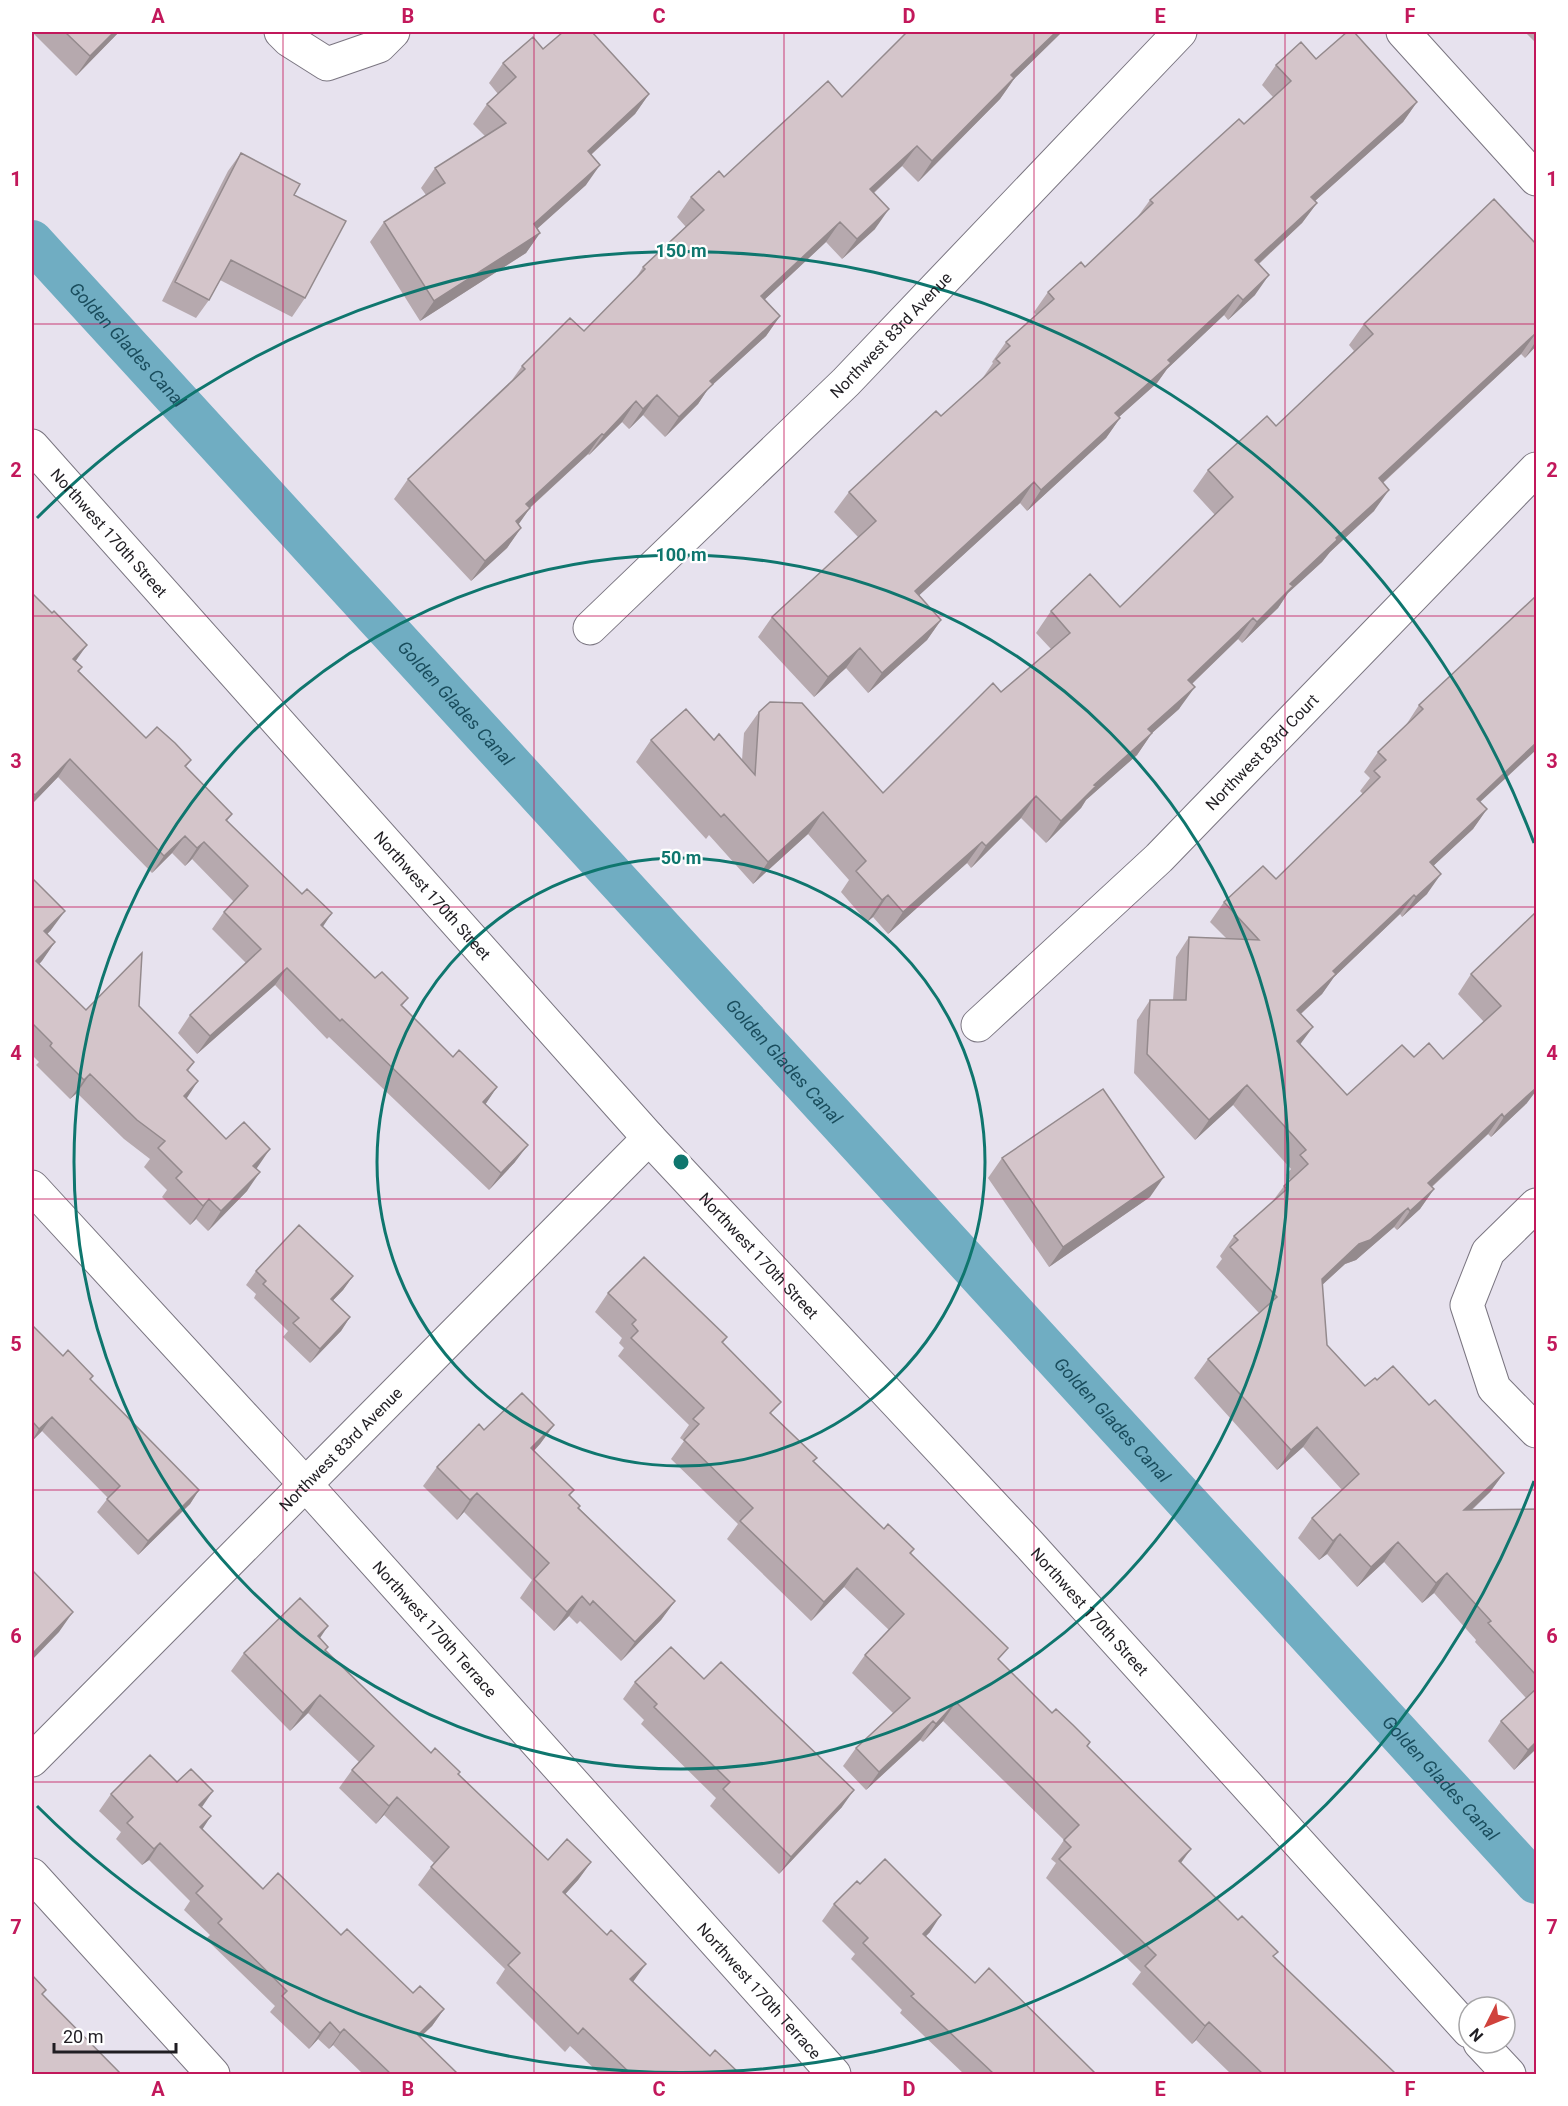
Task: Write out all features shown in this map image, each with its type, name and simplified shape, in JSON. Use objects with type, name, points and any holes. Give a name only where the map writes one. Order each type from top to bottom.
[{"type":"street","points":[[281,32],[289,40],[327,64],[378,46],[393,32]]},
{"type":"street","name":"Northwest 83rd Avenue","points":[[591,628],[846,382],[1180,32]]},
{"type":"street","points":[[1403,32],[1536,179]]},
{"type":"street","name":"Northwest 170th Street","points":[[32,446],[649,1138],[1020,1534],[1457,2018]]},
{"type":"street","name":"Northwest 83rd Court","points":[[978,1025],[1159,858],[1536,469]]},
{"type":"street","name":"Northwest 83rd Avenue","points":[[32,1760],[649,1138]]},
{"type":"street","name":"Northwest 170th Terrace","points":[[32,1187],[306,1485],[834,2074]]},
{"type":"street","points":[[1536,1205],[1488,1252],[1467,1305],[1494,1388],[1536,1431]]},
{"type":"street","points":[[32,1875],[213,2074]]},
{"type":"street","points":[[1491,2055],[1509,2074]]},
{"type":"building","points":[[65,32],[114,32],[90,56]]},
{"type":"building","points":[[563,32],[592,32],[649,94],[588,151],[600,165],[534,224],[540,233],[434,301],[384,222],[445,183],[435,168],[506,123],[487,104],[516,77],[503,63],[533,37],[543,49]]},
{"type":"building","points":[[907,32],[1056,32],[1011,75],[1014,78],[932,161],[917,146],[870,189],[889,209],[857,239],[840,222],[761,296],[780,316],[710,381],[713,384],[679,417],[657,395],[643,409],[636,401],[604,435],[602,434],[526,504],[530,508],[516,521],[521,528],[485,561],[408,479],[525,369],[522,366],[570,318],[584,331],[645,269],[643,267],[704,210],[691,197],[719,171],[724,177],[828,81],[842,97]]},
{"type":"building","points":[[1347,32],[1354,32],[1417,102],[1311,197],[1317,203],[1255,260],[1269,275],[1243,300],[1238,295],[1168,360],[1171,363],[1115,413],[1120,418],[1041,490],[1034,482],[915,591],[941,620],[882,673],[860,648],[828,677],[772,617],[876,521],[849,492],[936,411],[941,416],[1000,363],[996,359],[1010,346],[1006,342],[1054,299],[1048,292],[1081,262],[1085,267],[1153,203],[1150,200],[1239,119],[1244,124],[1291,81],[1276,65],[1301,42],[1316,59]]},
{"type":"building","points":[[241,153],[300,184],[294,195],[346,221],[305,298],[231,260],[209,300],[175,282]]},
{"type":"building","points":[[1494,199],[1536,244],[1536,333],[1379,478],[1389,490],[1290,584],[1293,586],[1257,622],[1253,618],[1188,680],[1195,687],[1148,729],[1152,733],[1094,785],[1096,786],[1061,821],[1036,796],[986,846],[982,842],[903,912],[888,895],[882,900],[856,871],[866,861],[823,812],[768,862],[724,814],[721,817],[651,740],[686,709],[714,740],[719,734],[755,775],[759,712],[770,702],[802,703],[883,793],[993,683],[1001,692],[1070,633],[1051,611],[1090,574],[1120,607],[1233,497],[1208,470],[1267,416],[1276,426],[1373,334],[1364,324]]},
{"type":"building","points":[[32,593],[52,613],[54,611],[87,645],[73,659],[82,667],[78,671],[146,738],[157,727],[175,743],[191,760],[185,766],[232,814],[226,820],[302,894],[307,889],[332,913],[321,925],[375,978],[382,972],[408,998],[401,1005],[453,1057],[459,1050],[497,1087],[483,1102],[528,1145],[501,1173],[287,968],[210,1036],[190,1015],[261,949],[224,912],[248,886],[204,842],[197,848],[185,836],[164,856],[70,759],[35,795],[32,792]]},
{"type":"building","points":[[1536,596],[1536,743],[1477,799],[1487,809],[1430,862],[1441,874],[1416,897],[1414,895],[1333,971],[1336,974],[1297,1010],[1313,1027],[1297,1041],[1347,1095],[1402,1045],[1414,1057],[1429,1043],[1443,1059],[1501,1006],[1471,974],[1536,912],[1536,1088],[1504,1117],[1502,1114],[1428,1183],[1434,1189],[1410,1211],[1408,1208],[1370,1240],[1359,1244],[1322,1279],[1327,1345],[1365,1386],[1375,1378],[1377,1380],[1393,1366],[1429,1405],[1435,1400],[1504,1473],[1464,1510],[1536,1509],[1536,1675],[1488,1623],[1491,1621],[1447,1573],[1436,1583],[1398,1542],[1371,1567],[1340,1534],[1333,1541],[1312,1518],[1359,1474],[1317,1427],[1291,1450],[1208,1359],[1277,1297],[1230,1247],[1238,1240],[1234,1236],[1287,1189],[1284,1186],[1308,1164],[1300,1155],[1306,1150],[1247,1085],[1209,1120],[1147,1054],[1150,1000],[1186,1000],[1189,937],[1259,940],[1224,902],[1263,866],[1276,879],[1380,777],[1374,771],[1386,760],[1378,752],[1423,709],[1419,705]]},
{"type":"building","points":[[32,878],[65,911],[44,931],[55,942],[36,961],[86,1010],[142,953],[139,1006],[194,1062],[187,1070],[198,1081],[184,1096],[226,1139],[244,1122],[270,1149],[253,1166],[260,1172],[221,1211],[209,1199],[203,1206],[176,1178],[182,1172],[158,1148],[165,1141],[137,1120],[90,1074],[84,1080],[50,1046],[52,1043],[32,1023]]},
{"type":"building","points":[[1103,1089],[1164,1177],[1063,1247],[1002,1158]]},
{"type":"building","points":[[299,1225],[353,1276],[331,1299],[350,1317],[320,1349],[293,1323],[299,1318],[263,1284],[266,1281],[256,1271]]},
{"type":"building","points":[[644,1257],[727,1337],[722,1342],[781,1402],[770,1413],[817,1458],[813,1461],[884,1529],[888,1524],[914,1549],[910,1553],[1008,1648],[998,1659],[1052,1713],[1056,1709],[1073,1725],[1090,1742],[1087,1746],[1191,1849],[1179,1861],[1238,1920],[1242,1916],[1278,1952],[1273,1956],[1394,2074],[1263,2074],[1209,2022],[1205,2026],[1145,1966],[1156,1955],[1059,1859],[1071,1847],[1064,1840],[1079,1825],[956,1702],[936,1724],[933,1721],[879,1772],[856,1748],[910,1698],[865,1655],[904,1614],[857,1568],[824,1602],[740,1521],[753,1508],[684,1440],[699,1424],[693,1419],[704,1408],[631,1338],[638,1331],[632,1324],[636,1320],[608,1293]]},
{"type":"building","points":[[32,1325],[63,1356],[68,1350],[93,1376],[90,1379],[199,1490],[148,1541],[107,1499],[120,1486],[52,1417],[39,1429],[32,1421]]},
{"type":"building","points":[[522,1393],[554,1425],[531,1448],[574,1490],[569,1495],[580,1506],[578,1508],[675,1601],[635,1642],[593,1601],[590,1605],[582,1596],[567,1612],[534,1579],[549,1563],[477,1493],[470,1500],[437,1467],[479,1424],[484,1430]]},
{"type":"building","points":[[32,1570],[73,1612],[32,1654]]},
{"type":"building","points":[[300,1598],[328,1626],[318,1636],[328,1647],[325,1650],[431,1753],[435,1748],[460,1772],[458,1774],[548,1860],[567,1839],[591,1862],[563,1892],[607,1935],[611,1930],[646,1964],[630,1979],[710,2056],[715,2050],[740,2074],[631,2074],[583,2028],[578,2034],[508,1965],[520,1953],[431,1867],[449,1847],[397,1797],[389,1806],[352,1770],[374,1746],[320,1695],[303,1713],[244,1653]]},
{"type":"building","points":[[671,1647],[704,1679],[721,1662],[854,1790],[791,1857],[723,1789],[730,1782],[654,1707],[657,1704],[635,1682]]},
{"type":"building","points":[[1536,1689],[1536,1742],[1528,1750],[1501,1721]]},
{"type":"building","points":[[150,1755],[177,1782],[191,1769],[213,1791],[199,1805],[211,1816],[200,1827],[263,1889],[278,1873],[341,1935],[347,1929],[413,1993],[420,1986],[444,2009],[418,2035],[458,2074],[391,2074],[344,2029],[340,2033],[330,2022],[320,2033],[282,1996],[287,1991],[218,1923],[222,1919],[196,1893],[203,1886],[160,1843],[154,1849],[127,1823],[133,1817],[111,1794]]},
{"type":"building","points":[[885,1859],[941,1915],[923,1934],[975,1983],[989,1968],[1096,2074],[994,2074],[911,1996],[914,1994],[863,1943],[868,1938],[834,1904],[857,1881],[860,1884]]},
{"type":"building","points":[[32,1975],[46,1990],[42,1994],[121,2074],[32,2074]]},
{"type":"waterway","name":"Golden Glades Canal","points":[[32,241],[1536,1883]]}]
